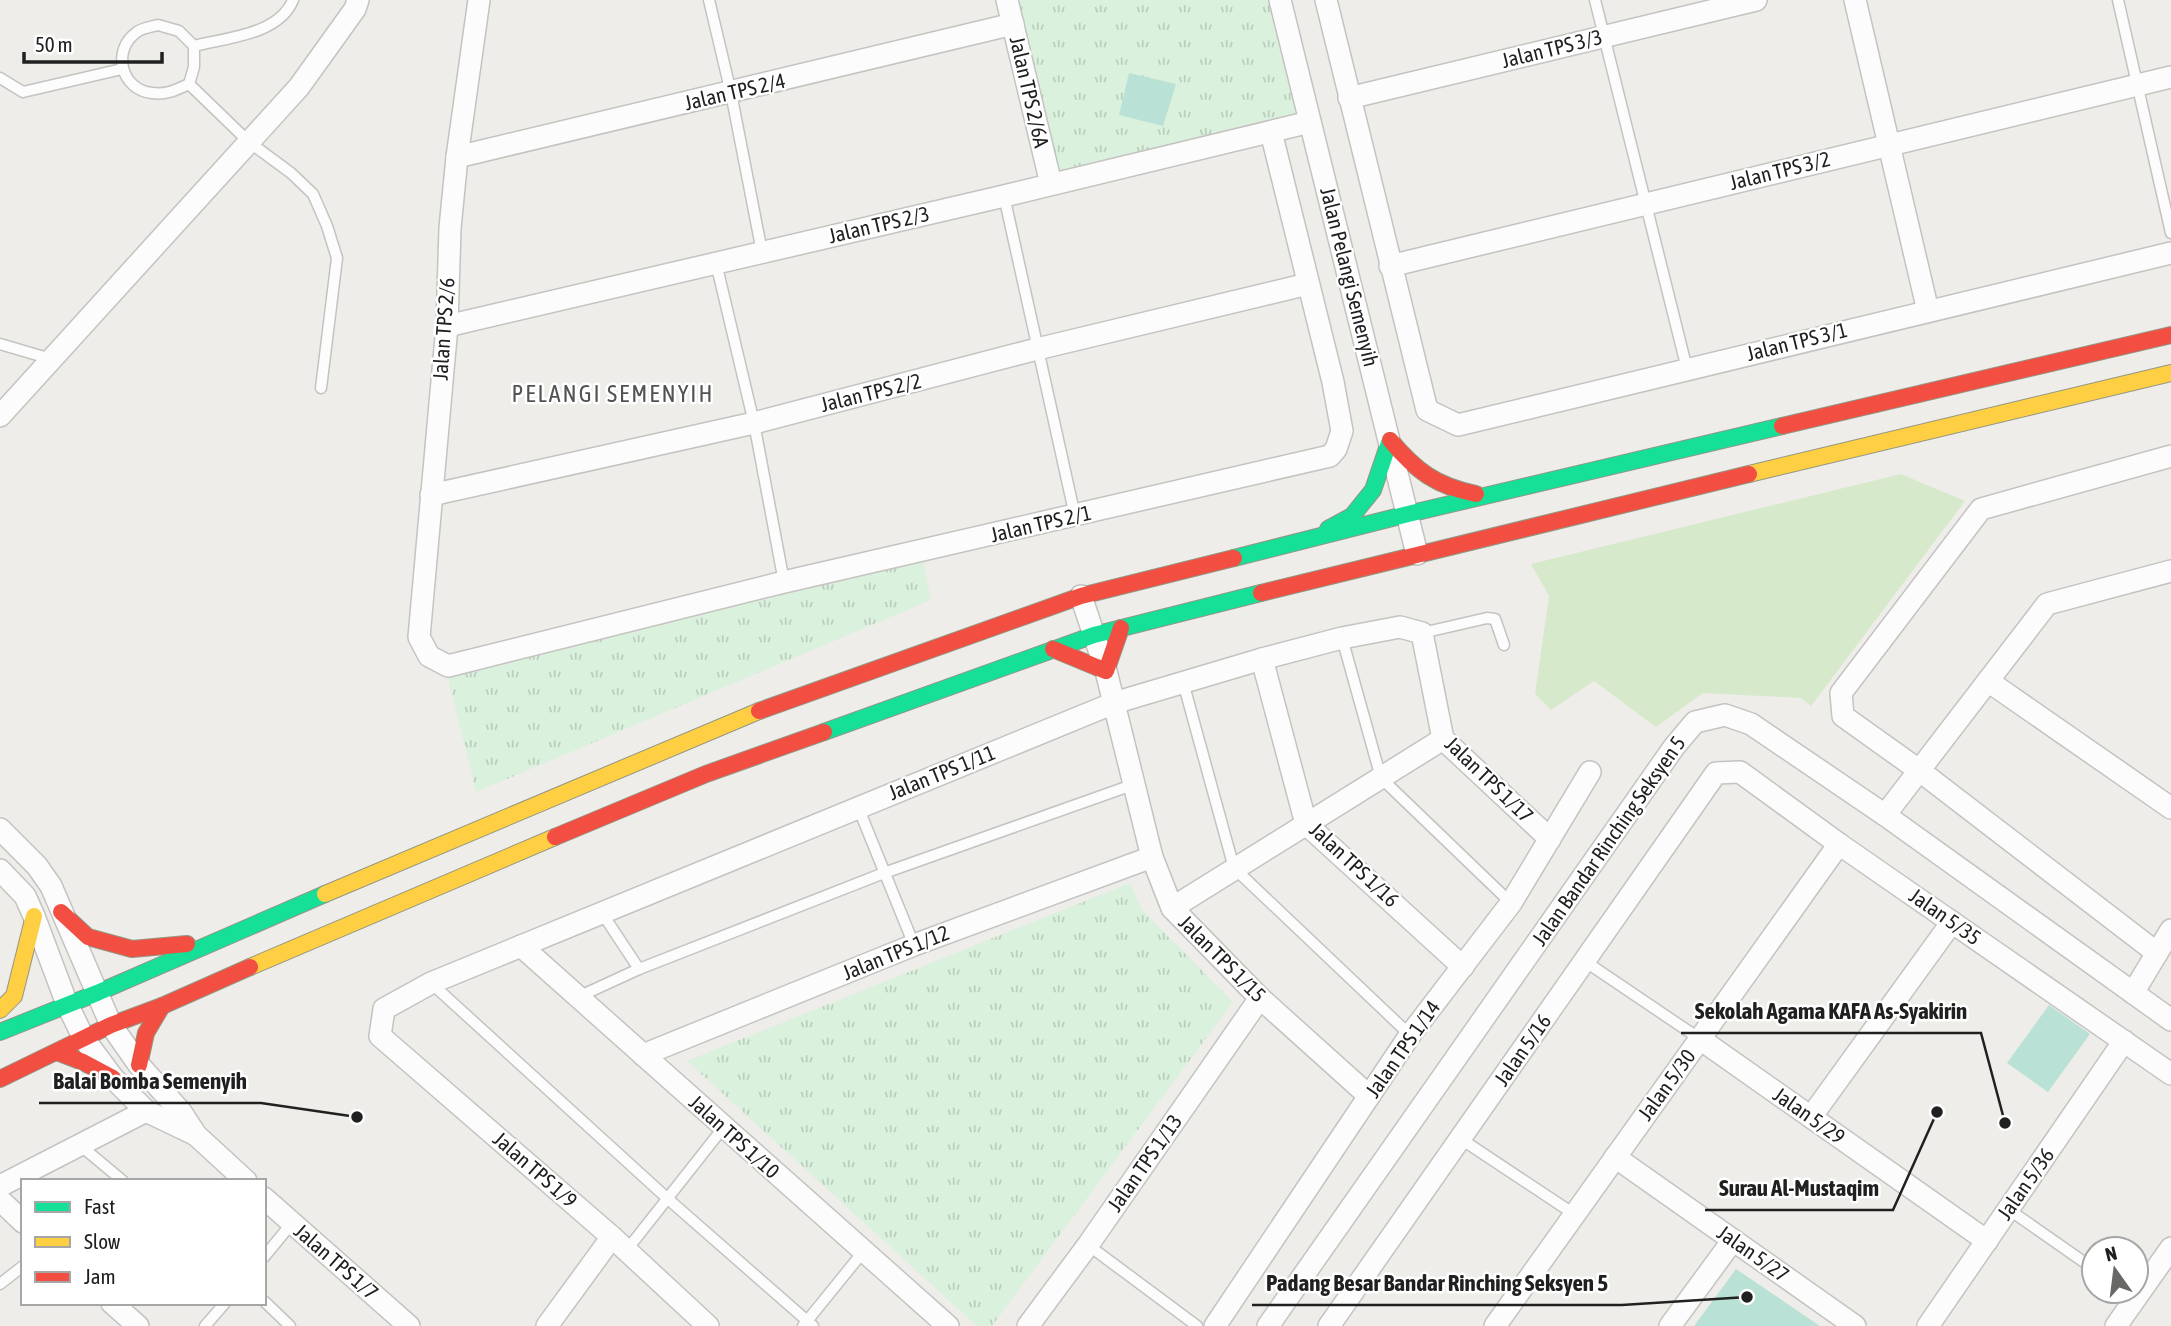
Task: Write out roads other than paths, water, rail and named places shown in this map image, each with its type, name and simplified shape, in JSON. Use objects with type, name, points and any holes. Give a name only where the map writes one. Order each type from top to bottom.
[{"type":"street","points":[[0,416],[299,87],[355,9],[358,0]]},
{"type":"street","name":"Jalan TPS 2/6","points":[[429,656],[419,637],[447,326],[450,228],[479,0]]},
{"type":"street","name":"Jalan TPS 2/6A","points":[[1007,0],[1051,184]]},
{"type":"street","name":"Jalan Pelangi Semenyih","points":[[1280,0],[1417,554]]},
{"type":"street","points":[[1325,0],[1390,266]]},
{"type":"street","name":"Jalan TPS 3/3","points":[[1349,98],[1756,0]]},
{"type":"street","points":[[1855,0],[1928,311]]},
{"type":"street","name":"Jalan TPS 2/4","points":[[457,157],[1013,24]]},
{"type":"street","name":"Jalan TPS 3/2","points":[[1390,266],[2171,77]]},
{"type":"street","name":"Jalan TPS 2/3","points":[[447,326],[1004,197],[1310,122]]},
{"type":"street","name":"Jalan TPS 2/1","points":[[429,656],[448,666],[784,582],[1330,456],[1336,449],[1342,431],[1271,132]]},
{"type":"street","name":"Jalan TPS 3/1","points":[[1390,266],[1427,410],[1458,425],[2171,253]]},
{"type":"street","name":"Jalan TPS 2/2","points":[[431,495],[754,423],[1037,349],[1308,284]]},
{"type":"street","points":[[0,1032],[779,703],[1081,596],[1408,514],[2171,335]]},
{"type":"street","points":[[0,1079],[111,1025],[162,1006],[348,924],[706,774],[1094,635],[1417,554],[2171,373]]},
{"type":"street","points":[[1390,440],[1412,466],[1435,484],[1454,491],[1486,496]]},
{"type":"street","points":[[1304,541],[1352,516],[1373,490],[1390,440]]},
{"type":"street","points":[[2157,953],[1843,716],[1841,693],[1981,509],[2171,456]]},
{"type":"street","points":[[1885,815],[2047,604],[2171,571]]},
{"type":"street","name":"Jalan TPS 1/15","points":[[1081,596],[1106,671],[1152,857],[1171,908],[1260,998],[1369,1096]]},
{"type":"street","name":"Jalan TPS 1/11","points":[[384,1009],[431,983],[1114,703],[1342,638],[1400,627],[1422,633]]},
{"type":"street","points":[[1053,649],[1106,671],[1121,628]]},
{"type":"street","name":"Jalan TPS 1/17","points":[[1422,633],[1443,739],[1550,839]]},
{"type":"street","name":"Jalan TPS 1/16","points":[[1262,659],[1306,824],[1463,967]]},
{"type":"street","points":[[1988,681],[2171,808]]},
{"type":"street","name":"Jalan Bandar Rinching Seksyen 5","points":[[1277,1323],[1674,747],[1695,722],[1725,715],[1751,724],[1885,815],[2171,1020]]},
{"type":"street","points":[[1171,908],[1443,739]]},
{"type":"street","name":"Jalan TPS 1/14","points":[[1215,1326],[1410,1035],[1511,903],[1590,772]]},
{"type":"street","name":"Jalan 5/35","points":[[1716,773],[1740,772],[1839,844],[2171,1074]]},
{"type":"street","name":"Jalan 5/16","points":[[1329,1326],[1716,773]]},
{"type":"street","points":[[0,829],[37,866],[51,886],[111,1025],[139,1065],[181,1112],[196,1135],[244,1179]]},
{"type":"street","name":"Jalan 5/30","points":[[1494,1326],[1839,844]]},
{"type":"street","name":"Jalan TPS 1/12","points":[[643,1055],[914,945],[1152,857]]},
{"type":"street","points":[[0,870],[25,896],[67,1004],[84,1039],[113,1078],[146,1111],[196,1135]]},
{"type":"street","points":[[61,912],[88,937],[132,949],[211,942]]},
{"type":"street","points":[[0,1010],[14,996],[34,916]]},
{"type":"street","points":[[1811,1117],[1952,922]]},
{"type":"street","points":[[2133,993],[2171,930]]},
{"type":"street","name":"Jalan TPS 1/10","points":[[521,946],[947,1326]]},
{"type":"street","name":"Jalan TPS 1/13","points":[[1028,1326],[1088,1245],[1260,998]]},
{"type":"street","points":[[139,1065],[146,1033],[162,1006]]},
{"type":"street","name":"Jalan TPS 1/9","points":[[384,1009],[380,1036],[619,1244],[708,1326]]},
{"type":"street","name":"Jalan 5/29","points":[[1700,1039],[1987,1241]]},
{"type":"street","name":"Jalan 5/36","points":[[1928,1326],[2124,1041]]},
{"type":"street","points":[[57,1052],[113,1078]]},
{"type":"street","points":[[0,1186],[146,1111]]},
{"type":"street","name":"Jalan 5/27","points":[[1615,1157],[1856,1326]]},
{"type":"street","points":[[0,1200],[21,1220]]},
{"type":"street","name":"Jalan TPS 1/7","points":[[266,1200],[409,1326]]},
{"type":"street","points":[[1670,1326],[1733,1240]]},
{"type":"street","points":[[547,1326],[619,1244]]},
{"type":"street","points":[[2150,1272],[2171,1248]]},
{"type":"street","points":[[2116,1326],[2126,1305]]},
{"type":"lane","points":[[194,46],[265,28],[289,9],[293,0]]},
{"type":"lane","points":[[709,0],[762,252]]},
{"type":"lane","points":[[1595,0],[1687,369]]},
{"type":"lane","points":[[2118,0],[2171,233]]},
{"type":"lane","points":[[170,26],[194,46],[194,67],[189,84],[173,92],[149,93],[131,84],[122,69],[121,54],[128,42],[137,32],[148,28],[170,26]]},
{"type":"lane","points":[[0,78],[23,92],[122,69]]},
{"type":"lane","points":[[189,84],[249,142],[291,173],[313,194],[327,226],[337,258],[321,388]]},
{"type":"lane","points":[[1004,197],[1075,516]]},
{"type":"lane","points":[[716,263],[754,423],[784,582]]},
{"type":"lane","points":[[0,344],[51,359]]},
{"type":"lane","name":"Jalan TPS 1/11","points":[[1422,633],[1487,618],[1495,619],[1504,645]]},
{"type":"lane","points":[[1342,638],[1381,778],[1511,903]]},
{"type":"lane","points":[[1183,682],[1234,868],[1410,1035]]},
{"type":"lane","points":[[577,997],[639,969],[884,873],[1135,784]]},
{"type":"lane","points":[[858,807],[914,945]]},
{"type":"lane","points":[[602,913],[639,969]]},
{"type":"lane","points":[[1586,961],[1700,1039]]},
{"type":"lane","points":[[431,983],[808,1324],[863,1252]]},
{"type":"lane","points":[[619,1244],[668,1199],[723,1128]]},
{"type":"lane","points":[[1461,1139],[1574,1214]]},
{"type":"lane","points":[[81,1146],[120,1179]]},
{"type":"lane","points":[[2008,1209],[2080,1259]]},
{"type":"lane","points":[[266,1255],[292,1223]]},
{"type":"lane","points":[[1088,1245],[1197,1326]]},
{"type":"lane","points":[[0,1284],[21,1268]]},
{"type":"lane","points":[[266,1303],[290,1326]]},
{"type":"lane","points":[[205,1326],[223,1305]]},
{"type":"place","name":"Surau Al-Mustaqim","points":[[1937,1112]]},
{"type":"place","name":"Balai Bomba Semenyih","points":[[357,1117]]},
{"type":"place","name":"Sekolah Agama KAFA As-Syakirin","points":[[2005,1123]]},
{"type":"place","name":"Padang Besar Bandar Rinching Seksyen 5","points":[[1747,1297]]},
{"type":"district","name":"PELANGI SEMENYIH","points":[[613,394]]}]
